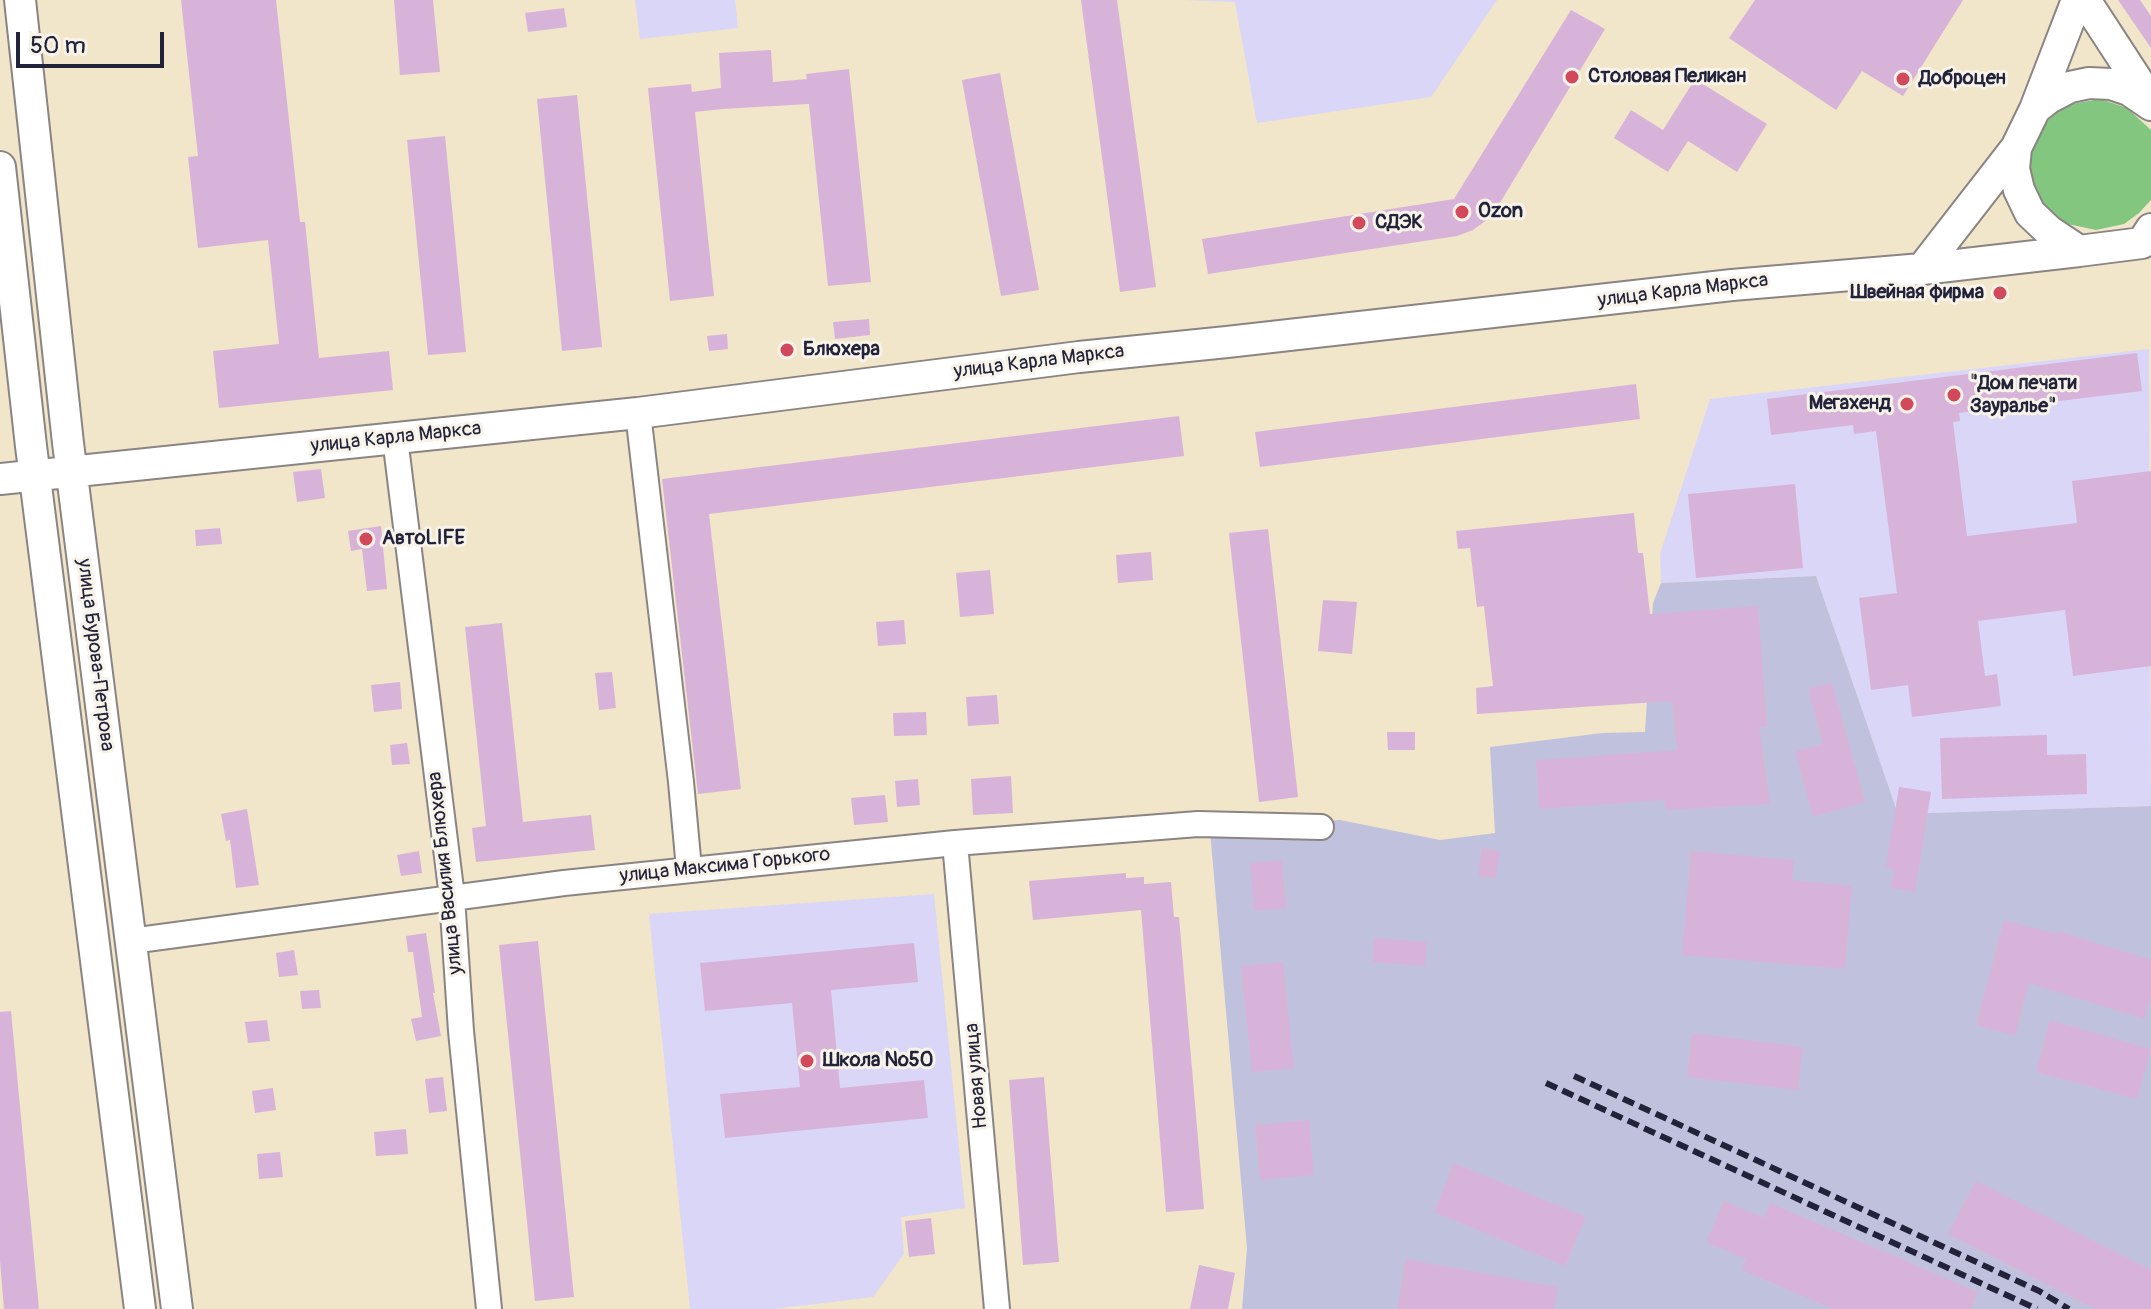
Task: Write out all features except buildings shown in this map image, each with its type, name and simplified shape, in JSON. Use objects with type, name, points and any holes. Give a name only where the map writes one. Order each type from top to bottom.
[{"type":"main road","name":"улица Бурова-Петрова","points":[[20,0],[72,473],[177,1309]]},
{"type":"main road","points":[[1922,269],[2016,148],[2035,109],[2077,0]]},
{"type":"main road","points":[[2085,0],[2151,103]]},
{"type":"main road","points":[[2035,109],[2070,87],[2089,83],[2111,84],[2151,103]]},
{"type":"main road","points":[[2016,148],[2014,169],[2019,190],[2030,213],[2049,231],[2079,251]]},
{"type":"main road","name":"улица Бурова-Петрова","points":[[0,167],[35,475],[140,1309]]},
{"type":"main road","name":"улица Карла Маркса","points":[[0,479],[638,413],[1079,357],[1732,285],[1922,269],[2079,251],[2148,238]]},
{"type":"street","points":[[638,413],[689,869]]},
{"type":"street","name":"улица Василия Блюхера","points":[[395,438],[452,897],[461,1031],[489,1309]]},
{"type":"street","name":"улица Максима Горького","points":[[131,941],[452,897],[689,869],[955,843],[1198,824],[1321,827]]},
{"type":"street","name":"Новая улица","points":[[955,843],[997,1309]]},
{"type":"shaded area","points":[[635,0],[735,0],[738,28],[640,39]]},
{"type":"shaded area","points":[[1185,0],[1497,0],[1431,97],[1257,123],[1235,2]]},
{"type":"shaded area","points":[[2149,349],[2151,806],[1898,814],[1816,576],[1661,583],[1660,554],[1710,399]]},
{"type":"shaded area","points":[[1816,576],[1898,814],[2151,806],[2151,1309],[1242,1309],[1247,1248],[1210,831],[1340,820],[1440,840],[1495,833],[1490,747],[1602,733],[1645,732],[1653,603],[1661,583]]},
{"type":"shaded area","name":"Школа №50","points":[[934,894],[965,1208],[901,1217],[904,1254],[873,1297],[774,1309],[690,1309],[649,914]]},
{"type":"green space","points":[[2100,99],[2127,108],[2151,130],[2151,200],[2124,224],[2096,230],[2068,224],[2045,207],[2032,182],[2030,163],[2033,144],[2042,127],[2055,113],[2072,104]]},
{"type":"railway","points":[[1574,1076],[2039,1291],[2069,1309]]},
{"type":"railway","points":[[1546,1083],[2037,1309]]},
{"type":"place","name":"Столовая Пеликан","points":[[1572,77]]},
{"type":"place","name":"Доброцен","points":[[1903,79]]},
{"type":"place","name":"Ozon","points":[[1462,212]]},
{"type":"place","name":"СДЭК","points":[[1359,223]]},
{"type":"place","name":"Швейная фирма","points":[[2000,293]]},
{"type":"place","name":"Блюхера","points":[[787,350]]},
{"type":"place","name":"\"Дом печати Зауралье\"","points":[[1954,395]]},
{"type":"place","name":"Мегахенд","points":[[1907,404]]},
{"type":"place","name":"АвтоLIFE","points":[[366,539]]},
{"type":"place","name":"Школа №50","points":[[807,1061]]}]
